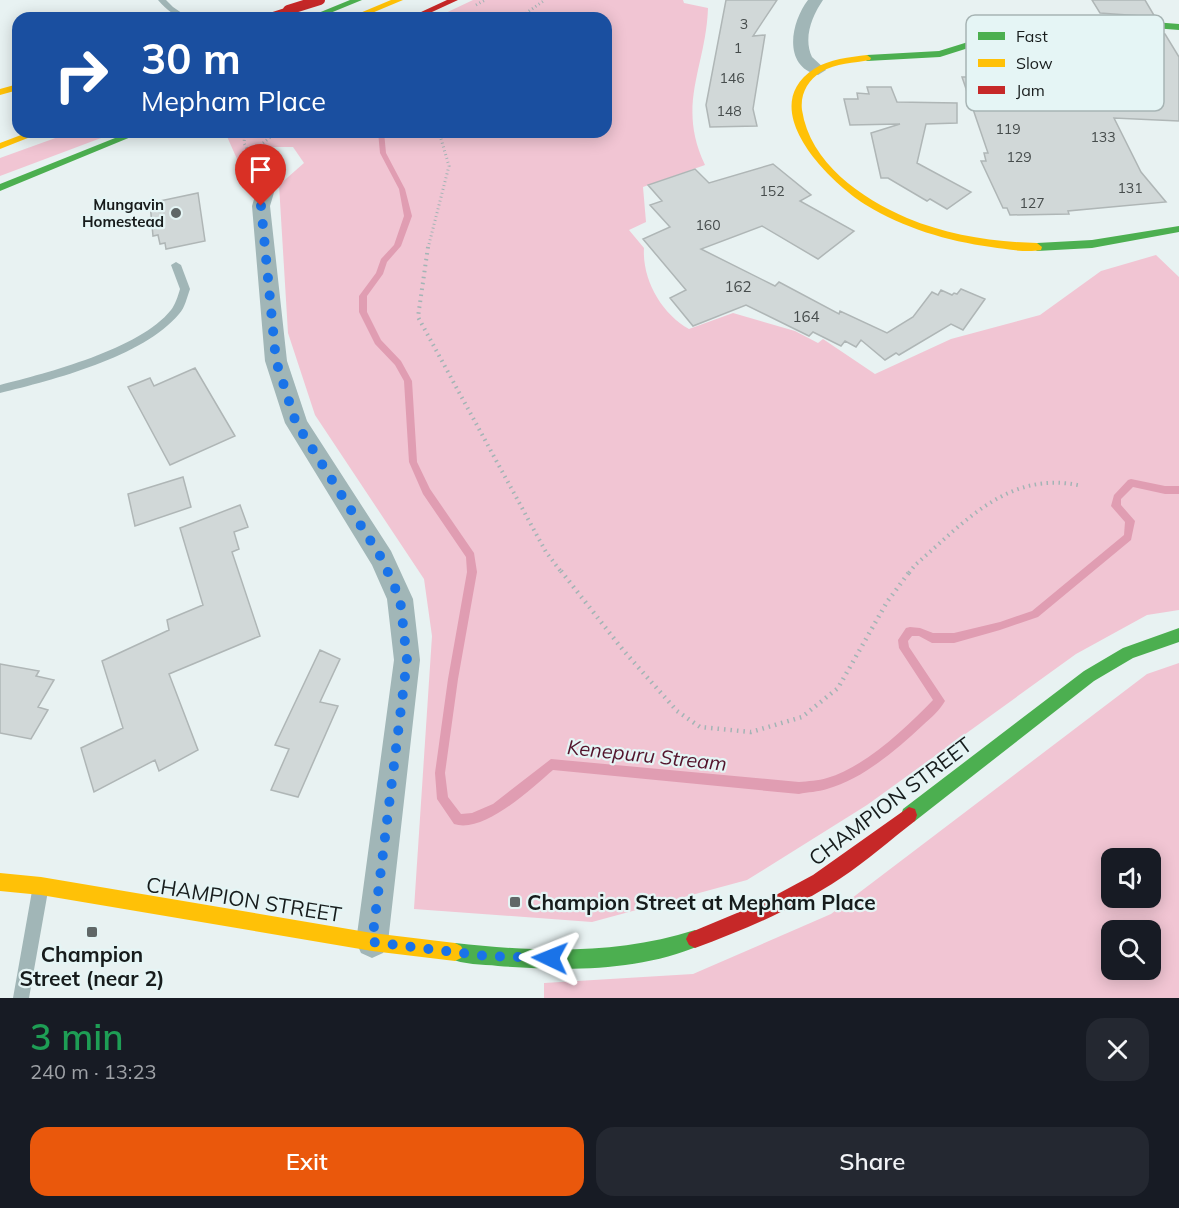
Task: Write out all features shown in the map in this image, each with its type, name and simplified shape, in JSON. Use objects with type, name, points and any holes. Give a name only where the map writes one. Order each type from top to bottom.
[{"type":"main road","points":[[280,12],[320,0]]},
{"type":"main road","points":[[326,12],[358,0]]},
{"type":"main road","points":[[368,12],[399,0]]},
{"type":"main road","points":[[426,12],[454,0]]},
{"type":"main road","points":[[1164,26],[1179,27]]},
{"type":"main road","points":[[966,47],[911,58],[859,59],[818,70],[804,82],[798,98],[801,130],[806,142],[828,171],[856,194],[899,217],[952,236],[1027,248],[1080,246],[1179,229]]},
{"type":"main road","points":[[0,146],[22,138]]},
{"type":"main road","points":[[0,188],[123,138]]},
{"type":"main road","name":"CHAMPION STREET","points":[[0,882],[41,886],[372,942],[486,956],[593,960],[647,951],[690,941],[732,925],[836,871],[1089,676],[1128,652],[1179,635]]},
{"type":"street","points":[[816,0],[804,19],[802,52],[805,59],[818,70]]},
{"type":"street","points":[[261,157],[261,206],[276,361],[296,423],[382,559],[400,599],[407,660],[372,942]]},
{"type":"lane","points":[[0,389],[45,379],[125,348],[150,334],[170,317],[181,302],[186,285],[176,265]]},
{"type":"lane","points":[[21,998],[41,886]]},
{"type":"path","points":[[528,12],[545,0]]},
{"type":"path","points":[[245,138],[244,143],[261,157]]},
{"type":"path","points":[[441,138],[449,166],[425,258],[418,317],[546,552],[623,650],[677,711],[700,728],[751,732],[802,717],[838,688],[887,602],[915,565],[988,502],[1029,484],[1065,482],[1082,486]]},
{"type":"shaded area","points":[[473,0],[683,0],[684,3],[708,8],[693,104],[693,123],[705,165],[643,187],[646,222],[629,230],[644,248],[646,272],[662,305],[679,323],[689,329],[733,313],[795,331],[818,343],[823,339],[875,374],[951,339],[1040,315],[1101,271],[1156,255],[1179,277],[1179,610],[1147,615],[1076,654],[867,805],[747,880],[592,922],[414,909],[432,636],[424,579],[315,415],[288,333],[279,185],[304,163],[293,147],[271,147],[241,168],[228,138],[612,138],[612,12],[448,12]]},
{"type":"shaded area","points":[[55,138],[101,138],[0,176],[0,158]]},
{"type":"shaded area","points":[[1179,663],[1179,998],[544,998],[544,983],[693,974],[831,914],[1147,674]]},
{"type":"building","points":[[726,0],[777,0],[753,36],[765,35],[753,109],[757,126],[710,127],[706,105]]},
{"type":"building","points":[[1092,0],[1145,0],[1154,15],[1128,15],[1100,13]]},
{"type":"building","points":[[1164,34],[1179,57],[1179,121],[1114,118],[1141,172],[1166,202],[1068,211],[1069,214],[1010,215],[1007,208],[1003,208],[981,161],[986,161],[984,153],[988,153],[974,111],[1164,111]]},
{"type":"building","points":[[962,77],[966,77],[966,89]]},
{"type":"building","points":[[867,87],[891,87],[897,102],[957,103],[957,123],[926,124],[917,163],[971,192],[947,209],[930,199],[927,201],[888,178],[881,178],[871,133],[900,124],[850,125],[844,99],[858,99],[857,93],[869,94]]},
{"type":"building","points":[[773,164],[811,195],[800,201],[854,231],[818,259],[762,226],[701,249],[775,286],[779,282],[839,314],[840,311],[887,333],[913,317],[932,292],[938,295],[941,290],[952,295],[957,294],[961,289],[985,299],[963,330],[951,324],[899,355],[896,353],[885,360],[861,340],[856,347],[845,341],[841,346],[813,332],[809,336],[746,305],[693,326],[670,298],[686,290],[643,239],[670,227],[650,205],[662,201],[648,185],[695,169],[709,183]]},
{"type":"building","name":"Mungavin Homestead","points":[[198,193],[205,241],[166,249],[165,243],[160,244],[158,235],[153,236],[150,203]]},
{"type":"building","points":[[195,368],[235,436],[170,465],[128,387],[150,378],[154,386]]},
{"type":"building","points":[[183,477],[191,507],[135,526],[128,494]]},
{"type":"building","points":[[240,505],[248,527],[234,532],[239,549],[232,552],[260,636],[169,674],[198,750],[159,771],[155,760],[94,792],[81,748],[123,728],[102,661],[169,630],[167,620],[203,605],[180,528]]},
{"type":"building","points":[[320,650],[340,659],[320,702],[338,706],[298,797],[271,790],[289,749],[275,745]]},
{"type":"building","points":[[0,664],[39,671],[36,676],[54,680],[38,707],[48,710],[31,739],[0,733]]},
{"type":"waterway","name":"Kenepuru Stream","points":[[382,138],[383,153],[402,189],[408,216],[397,246],[384,261],[379,274],[363,296],[363,312],[378,342],[398,363],[408,381],[413,462],[426,491],[471,556],[472,572],[453,679],[440,773],[443,799],[458,820],[472,818],[497,808],[551,764],[799,788],[828,783],[847,775],[890,747],[940,701],[904,648],[903,640],[910,631],[920,632],[932,638],[954,638],[1035,614],[1128,537],[1130,521],[1116,506],[1117,498],[1131,483],[1165,490],[1179,490]]},
{"type":"traffic: fast","points":[[326,12],[358,0]]},
{"type":"traffic: fast","points":[[1164,26],[1179,27]]},
{"type":"traffic: fast","points":[[867,58],[940,54],[966,46]]},
{"type":"traffic: fast","points":[[0,188],[123,138]]},
{"type":"traffic: fast","points":[[1037,247],[1092,244],[1179,229]]},
{"type":"traffic: fast","points":[[909,815],[1089,676],[1128,653],[1179,635]]},
{"type":"traffic: fast","points":[[455,952],[514,958],[607,958],[667,948],[695,939]]},
{"type":"traffic: slow","points":[[368,12],[399,0]]},
{"type":"traffic: slow","points":[[867,58],[824,67],[805,80],[799,92],[797,106],[804,135],[830,172],[849,189],[871,203],[921,227],[979,242],[1037,247]]},
{"type":"traffic: slow","points":[[0,92],[12,89]]},
{"type":"traffic: slow","points":[[0,146],[22,138]]},
{"type":"traffic: slow","points":[[0,882],[41,886],[372,942],[455,952]]},
{"type":"traffic: jam","points":[[288,10],[320,0]]},
{"type":"traffic: jam","points":[[426,12],[454,0]]},
{"type":"traffic: jam","points":[[280,12],[288,10]]},
{"type":"traffic: jam","points":[[695,939],[767,909],[819,882],[855,858],[909,815]]},
{"type":"place","name":"Mungavin Homestead","points":[[176,213]]},
{"type":"place","name":"Champion Street at Mepham Place","points":[[515,902]]},
{"type":"place","name":"Champion Street (near 2)","points":[[92,932]]},
{"type":"route","points":[[261,206],[276,361],[296,423],[382,559],[400,599],[407,660],[372,942],[486,956],[550,958]]}]
